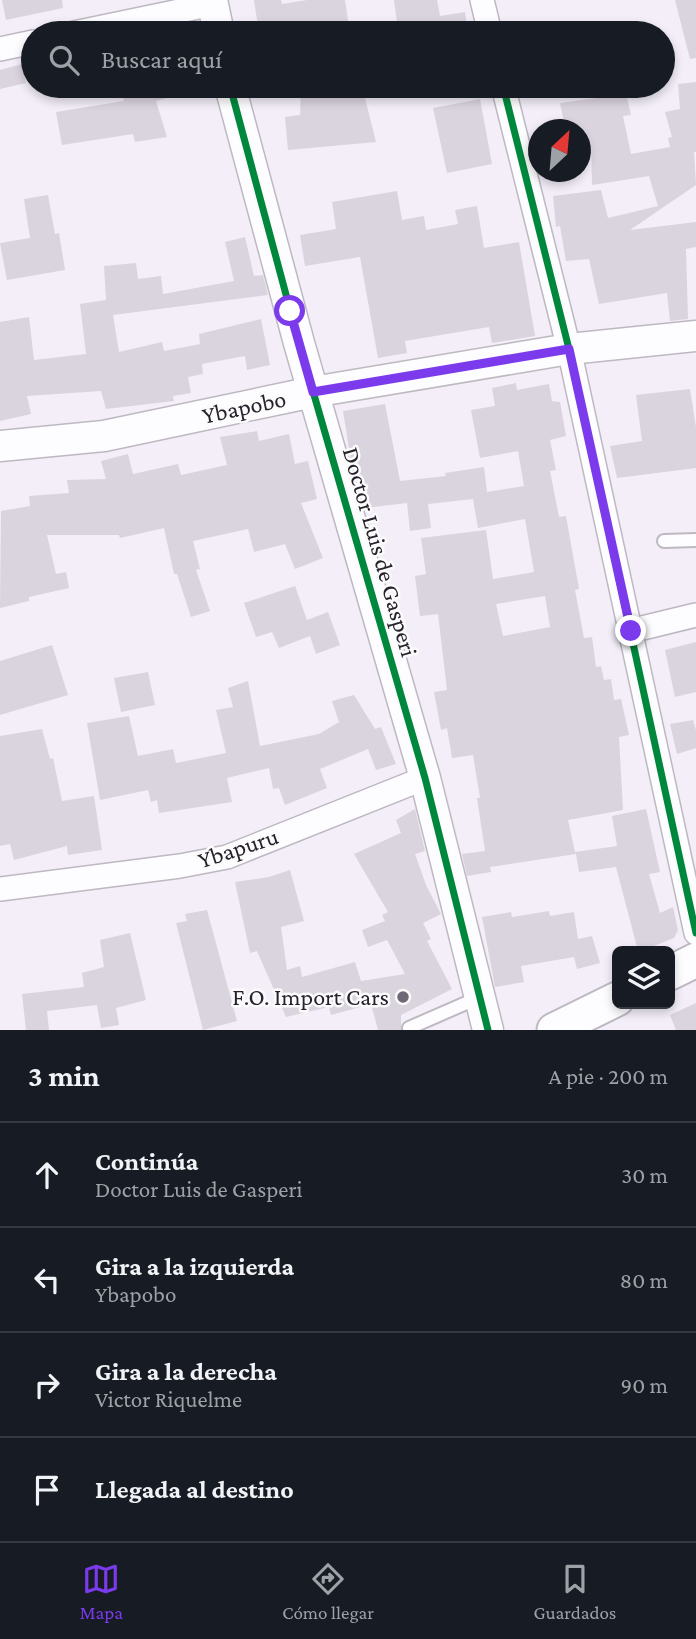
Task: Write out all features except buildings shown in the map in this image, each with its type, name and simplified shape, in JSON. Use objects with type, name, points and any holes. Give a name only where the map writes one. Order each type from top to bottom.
[{"type":"main road","points":[[675,970],[696,960]]},
{"type":"main road","points":[[554,1030],[612,1001]]},
{"type":"street","points":[[482,0],[487,21]]},
{"type":"street","points":[[128,21],[213,2],[217,21]]},
{"type":"street","points":[[0,49],[21,45]]},
{"type":"street","name":"Doctor Luis de Gasperi","points":[[233,98],[313,392],[425,778],[488,1030]]},
{"type":"street","points":[[506,98],[569,349],[696,933]]},
{"type":"street","name":"Ybapobo","points":[[0,446],[104,436],[313,392],[569,349],[696,336]]},
{"type":"street","points":[[631,631],[696,615]]},
{"type":"street","name":"Ybapuru","points":[[0,889],[180,866],[227,857],[425,778]]},
{"type":"lane","points":[[664,541],[696,540]]},
{"type":"lane","points":[[409,1028],[480,997]]},
{"type":"cycle path","points":[[233,98],[299,343],[425,778],[488,1030]]},
{"type":"cycle path","points":[[506,98],[569,349],[696,933]]},
{"type":"place","name":"F.O. Import Cars","points":[[403,997]]},
{"type":"route","points":[[290,311],[313,392],[569,349],[631,631]]}]
